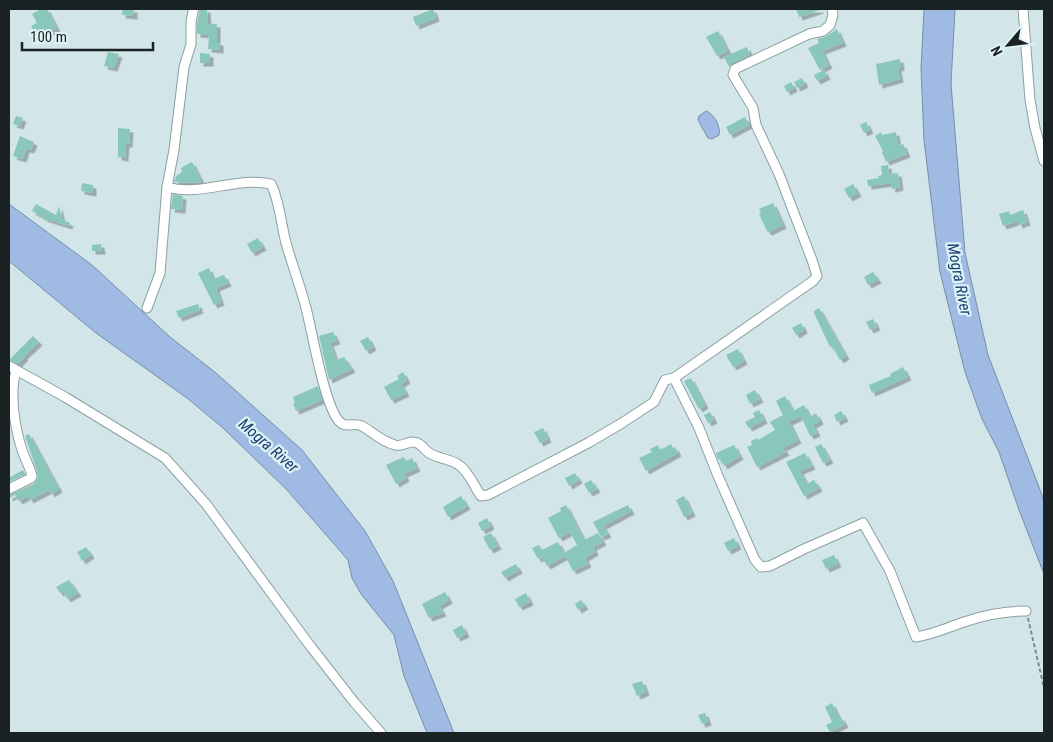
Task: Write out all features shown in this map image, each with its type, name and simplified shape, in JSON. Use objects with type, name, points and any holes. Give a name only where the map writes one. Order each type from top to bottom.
[{"type":"street","points":[[147,308],[160,273],[167,187],[194,9]]},
{"type":"street","points":[[167,187],[176,190],[195,190],[247,183],[262,182],[271,184],[287,247],[306,309],[318,366],[331,406],[340,423],[346,425],[359,424],[380,439],[396,446],[412,442],[421,444],[429,454],[459,465],[466,472],[481,496],[488,495],[588,443],[654,402],[665,380],[674,378],[817,276],[779,174],[756,125],[753,108],[733,75],[735,69],[809,34],[823,31],[830,25],[833,15],[832,9]]},
{"type":"street","points":[[1023,9],[1030,100],[1044,161]]},
{"type":"street","points":[[9,489],[32,476],[22,451],[15,420],[12,369]]},
{"type":"street","points":[[12,369],[64,397],[165,458],[206,504],[308,643],[381,733]]},
{"type":"street","points":[[674,378],[699,428],[755,560],[762,567],[770,566],[864,523],[890,571],[916,637],[933,634],[964,622],[990,615],[1010,611],[1026,611]]},
{"type":"path","points":[[1026,611],[1044,688]]},
{"type":"water","name":"Mogra River","points":[[924,9],[955,9],[951,84],[965,253],[988,355],[1044,500],[1044,574],[999,452],[982,419],[965,372],[940,272],[924,140],[921,68]]},
{"type":"water","points":[[706,111],[714,118],[719,128],[719,135],[712,139],[708,138],[698,120],[699,116]]},
{"type":"water","name":"Mogra River","points":[[9,204],[92,265],[170,337],[216,373],[302,450],[365,531],[393,581],[454,733],[427,733],[404,676],[394,635],[361,594],[352,578],[348,560],[287,490],[223,428],[187,398],[96,333],[9,261]]},
{"type":"building","points":[[41,9],[47,9],[57,28],[38,39],[31,26],[37,23],[32,14]]},
{"type":"building","points":[[123,9],[134,9],[134,16],[122,15]]},
{"type":"building","points":[[200,9],[207,9],[208,24],[217,24],[217,42],[220,42],[220,50],[208,49],[209,35],[197,34]]},
{"type":"building","points":[[433,9],[436,18],[416,26],[413,17]]},
{"type":"building","points":[[796,9],[820,9],[820,10],[799,17]]},
{"type":"building","points":[[837,29],[843,43],[822,51],[829,65],[820,70],[808,48],[819,43],[817,39],[825,37]]},
{"type":"building","points":[[718,31],[728,51],[717,56],[706,37]]},
{"type":"building","points":[[747,47],[750,55],[732,63],[729,67],[724,57]]},
{"type":"building","points":[[108,52],[119,54],[114,68],[104,66]]},
{"type":"building","points":[[200,53],[210,54],[210,63],[200,63]]},
{"type":"building","points":[[900,59],[901,67],[898,68],[900,79],[879,85],[876,64]]},
{"type":"building","points":[[824,70],[827,76],[817,81],[814,75]]},
{"type":"building","points":[[802,78],[805,84],[797,88],[794,82]]},
{"type":"building","points":[[791,82],[794,88],[787,92],[784,86]]},
{"type":"building","points":[[16,116],[23,118],[20,126],[13,124]]},
{"type":"building","points":[[745,117],[749,125],[730,135],[726,127]]},
{"type":"building","points":[[866,122],[870,130],[864,133],[860,125]]},
{"type":"building","points":[[118,128],[130,129],[129,144],[126,144],[125,158],[118,157]]},
{"type":"building","points":[[881,132],[882,135],[896,132],[898,145],[903,144],[907,154],[886,162],[883,151],[875,136]]},
{"type":"building","points":[[20,136],[34,142],[31,150],[26,149],[23,159],[13,156]]},
{"type":"building","points":[[192,162],[201,183],[174,182],[176,176],[182,172],[181,168]]},
{"type":"building","points":[[888,165],[889,174],[898,173],[900,187],[892,189],[891,183],[868,186],[867,180],[879,178],[878,176],[882,175],[881,166]]},
{"type":"building","points":[[82,183],[93,185],[93,193],[81,191]]},
{"type":"building","points":[[853,184],[858,193],[849,198],[844,189]]},
{"type":"building","points":[[173,194],[183,196],[182,210],[171,209]]},
{"type":"building","points":[[773,203],[783,225],[769,232],[759,214],[761,213],[759,209]]},
{"type":"building","points":[[36,204],[56,215],[59,206],[62,219],[70,223],[69,226],[46,219],[32,211]]},
{"type":"building","points":[[1023,210],[1027,222],[1019,225],[1018,221],[1003,226],[999,214],[1009,211],[1010,215]]},
{"type":"building","points":[[258,238],[263,247],[252,253],[247,244]]},
{"type":"building","points":[[101,244],[102,251],[92,251],[92,245]]},
{"type":"building","points":[[209,268],[213,279],[224,275],[228,283],[216,288],[221,302],[214,305],[198,273]]},
{"type":"building","points":[[873,272],[878,280],[868,285],[864,277]]},
{"type":"building","points":[[198,304],[200,310],[179,318],[176,311]]},
{"type":"building","points":[[819,308],[846,356],[840,360],[832,346],[830,347],[814,313]]},
{"type":"building","points":[[873,319],[877,327],[870,330],[866,322]]},
{"type":"building","points":[[801,323],[804,330],[796,335],[792,328]]},
{"type":"building","points":[[333,332],[337,341],[330,343],[336,360],[344,357],[352,369],[329,380],[319,336]]},
{"type":"building","points":[[33,336],[39,342],[18,364],[9,360]]},
{"type":"building","points":[[368,337],[373,347],[366,351],[360,341]]},
{"type":"building","points":[[738,349],[744,361],[733,367],[726,355]]},
{"type":"building","points":[[903,367],[908,377],[872,393],[869,385],[891,376],[890,374]]},
{"type":"building","points":[[403,372],[407,380],[401,384],[406,393],[391,400],[384,387],[399,379],[397,376]]},
{"type":"building","points":[[691,378],[705,405],[699,409],[684,381]]},
{"type":"building","points":[[318,386],[322,400],[296,411],[293,397]]},
{"type":"building","points":[[755,390],[760,399],[750,404],[746,395]]},
{"type":"building","points":[[785,396],[793,411],[804,405],[810,417],[816,413],[820,421],[813,425],[817,433],[810,436],[801,416],[789,422],[798,440],[783,448],[786,452],[757,467],[747,447],[752,445],[751,441],[757,438],[758,440],[775,430],[770,422],[783,415],[776,401]]},
{"type":"building","points":[[759,410],[764,420],[749,428],[745,422],[755,417],[753,413]]},
{"type":"building","points":[[841,411],[845,418],[837,422],[834,415]]},
{"type":"building","points":[[710,412],[714,420],[708,423],[704,415]]},
{"type":"building","points":[[543,428],[548,439],[540,443],[534,432]]},
{"type":"building","points":[[29,434],[59,489],[51,494],[49,490],[30,500],[28,496],[19,501],[15,495],[9,498],[9,495],[34,484],[38,478],[25,436]]},
{"type":"building","points":[[671,444],[678,453],[646,471],[639,458],[652,452],[650,449],[658,445],[660,450]]},
{"type":"building","points":[[821,444],[830,460],[823,463],[815,447]]},
{"type":"building","points":[[734,445],[740,456],[724,466],[720,459],[718,460],[716,453]]},
{"type":"building","points":[[805,453],[812,466],[800,471],[807,484],[814,480],[819,488],[804,496],[786,462]]},
{"type":"building","points":[[404,457],[406,461],[412,458],[417,468],[404,474],[406,478],[396,484],[386,465]]},
{"type":"building","points":[[23,470],[25,474],[9,482],[9,478]]},
{"type":"building","points":[[575,473],[579,480],[569,486],[565,478]]},
{"type":"building","points":[[591,480],[597,489],[589,493],[584,484]]},
{"type":"building","points":[[461,496],[467,506],[448,517],[443,507]]},
{"type":"building","points":[[684,496],[692,513],[684,517],[676,500]]},
{"type":"building","points":[[566,505],[584,540],[598,533],[603,542],[593,547],[595,552],[585,558],[588,564],[573,571],[565,556],[547,566],[542,557],[538,559],[532,548],[539,545],[542,550],[558,542],[564,553],[577,545],[570,532],[559,538],[548,518],[561,511],[560,508]]},
{"type":"building","points":[[628,505],[631,511],[603,526],[608,534],[601,537],[593,522]]},
{"type":"building","points":[[487,518],[491,526],[482,531],[478,523]]},
{"type":"building","points":[[491,533],[498,546],[490,550],[483,537]]},
{"type":"building","points":[[734,538],[738,546],[728,551],[724,543]]},
{"type":"building","points":[[86,547],[91,555],[82,561],[77,552]]},
{"type":"building","points":[[834,555],[838,564],[826,569],[822,560]]},
{"type":"building","points":[[516,564],[519,570],[505,578],[501,572]]},
{"type":"building","points":[[69,580],[78,593],[67,599],[63,591],[60,593],[56,587]]},
{"type":"building","points":[[445,592],[449,600],[439,606],[443,613],[429,618],[422,604]]},
{"type":"building","points":[[526,593],[530,602],[519,607],[515,599]]},
{"type":"building","points":[[581,600],[585,606],[578,610],[575,604]]},
{"type":"building","points":[[462,625],[466,634],[457,638],[453,630]]},
{"type":"building","points":[[642,681],[646,692],[637,696],[632,684]]},
{"type":"building","points":[[832,703],[839,718],[841,717],[845,724],[830,732],[826,725],[832,722],[825,707]]},
{"type":"building","points":[[705,713],[708,722],[702,724],[698,715]]}]
